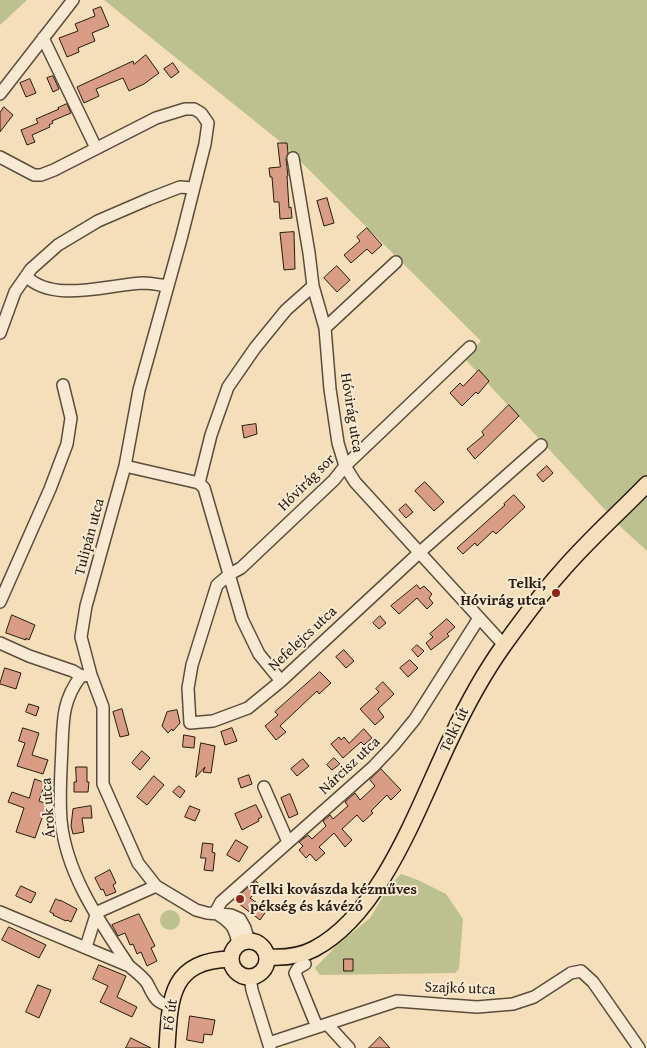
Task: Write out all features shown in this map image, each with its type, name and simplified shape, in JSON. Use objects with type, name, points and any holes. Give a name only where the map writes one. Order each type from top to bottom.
[{"type":"main road","name":"Telki út","points":[[267,957],[284,958],[314,949],[340,931],[367,901],[389,868],[472,695],[504,646],[559,573],[647,484]]},
{"type":"main road","points":[[254,942],[263,947],[267,957],[262,970],[250,977],[243,976],[237,972],[232,967],[230,959],[232,951],[243,943],[254,942]]},
{"type":"main road","name":"Fő út","points":[[167,1048],[172,999],[176,986],[186,972],[199,964],[230,959]]},
{"type":"street","points":[[0,94],[73,0]]},
{"type":"street","points":[[0,157],[34,175],[41,175],[96,148],[44,38]]},
{"type":"street","name":"Tulipán utca","points":[[96,148],[156,118],[184,109],[194,109],[208,123],[206,144],[140,390],[125,466],[86,606],[81,637],[86,676],[103,707],[103,784],[138,863],[156,886],[196,910],[231,915],[240,920],[245,928],[243,943]]},
{"type":"street","name":"Hóvirág utca","points":[[293,158],[308,244],[313,286],[325,328],[330,389],[337,434],[345,466],[355,482],[504,646]]},
{"type":"street","points":[[0,333],[15,292],[31,269],[58,245],[98,221],[180,187],[193,188]]},
{"type":"street","points":[[325,328],[396,262]]},
{"type":"street","points":[[26,276],[33,283],[52,291],[84,290],[146,283],[167,286]]},
{"type":"street","points":[[199,483],[211,435],[228,388],[255,348],[286,310],[313,286]]},
{"type":"street","points":[[0,310],[11,303]]},
{"type":"street","name":"Hóvirág sor","points":[[230,574],[241,568],[470,347]]},
{"type":"street","points":[[0,602],[50,489],[67,444],[71,418],[63,385]]},
{"type":"street","name":"Nefelejcs utca","points":[[230,574],[217,585],[192,666],[188,688],[190,723],[213,721],[248,708],[281,681],[420,552],[541,445]]},
{"type":"street","points":[[125,466],[199,483],[204,488],[242,619],[259,654],[281,681]]},
{"type":"street","name":"Nárcisz utca","points":[[215,913],[221,902],[373,767],[393,746],[415,718],[479,618]]},
{"type":"street","points":[[0,643],[29,656],[86,676]]},
{"type":"street","name":"Árok utca","points":[[86,676],[71,688],[64,715],[60,778],[62,821],[67,848],[78,879],[96,915],[129,966]]},
{"type":"street","points":[[264,787],[288,842]]},
{"type":"street","points":[[86,947],[96,915],[106,908],[156,886]]},
{"type":"street","points":[[0,912],[129,966],[146,982],[152,996],[160,1003],[171,1007]]},
{"type":"street","points":[[305,964],[298,968],[295,973],[322,1026],[349,1048]]},
{"type":"street","name":"Szajkó utca","points":[[269,1046],[397,1001],[477,1007],[513,1004],[534,997],[571,973],[581,971],[593,982],[639,1048]]},
{"type":"street","points":[[250,977],[252,990],[269,1046]]},
{"type":"green space","points":[[0,0],[27,0],[0,25]]},
{"type":"green space","points":[[104,0],[647,0],[647,551],[623,529],[464,358],[481,341],[282,143]]},
{"type":"green space","points":[[401,874],[446,894],[463,919],[459,969],[455,973],[320,975],[315,968],[337,945],[370,918],[390,885]]},
{"type":"green space","points":[[170,910],[177,913],[180,920],[177,927],[170,930],[163,927],[160,920],[163,913]]},
{"type":"building","points":[[101,7],[109,26],[92,33],[95,41],[78,48],[79,52],[67,57],[59,38],[78,31],[75,24],[95,16],[93,10]]},
{"type":"building","points":[[146,55],[159,73],[144,84],[129,91],[123,78],[96,89],[99,96],[84,103],[77,87],[133,61],[134,64]]},
{"type":"building","points":[[173,63],[179,72],[171,78],[164,69]]},
{"type":"building","points":[[53,76],[59,89],[53,92],[47,78]]},
{"type":"building","points":[[30,79],[36,93],[26,97],[20,83]]},
{"type":"building","points":[[67,104],[71,113],[52,121],[53,123],[49,125],[50,127],[32,135],[35,142],[27,145],[21,130],[38,123],[36,119]]},
{"type":"building","points":[[4,107],[13,115],[0,132],[0,113]]},
{"type":"building","points":[[278,143],[287,143],[289,208],[291,207],[292,218],[280,219],[279,202],[274,202],[272,177],[270,177],[269,168],[280,167]]},
{"type":"building","points":[[327,198],[334,223],[324,226],[317,201]]},
{"type":"building","points":[[367,228],[382,245],[372,254],[367,249],[351,263],[344,255],[360,241],[357,237]]},
{"type":"building","points":[[294,232],[295,269],[284,270],[280,233]]},
{"type":"building","points":[[337,266],[350,280],[337,292],[324,278]]},
{"type":"building","points":[[479,370],[489,381],[478,394],[476,392],[462,406],[450,393],[460,383],[463,386]]},
{"type":"building","points":[[509,405],[519,416],[475,459],[467,449],[484,435],[482,432]]},
{"type":"building","points":[[256,424],[257,434],[244,438],[242,426]]},
{"type":"building","points":[[547,466],[553,473],[543,482],[537,475]]},
{"type":"building","points":[[425,482],[444,502],[434,511],[415,491]]},
{"type":"building","points":[[514,495],[525,507],[496,534],[493,531],[477,546],[475,543],[463,554],[457,548]]},
{"type":"building","points":[[406,504],[413,512],[406,518],[399,510]]},
{"type":"building","points":[[417,585],[420,589],[424,586],[432,594],[429,598],[433,603],[427,609],[417,598],[399,614],[391,606]]},
{"type":"building","points":[[12,615],[35,625],[29,640],[6,633]]},
{"type":"building","points":[[380,616],[386,623],[379,629],[373,623]]},
{"type":"building","points":[[447,619],[455,627],[447,634],[449,636],[431,650],[426,643],[433,637],[430,634]]},
{"type":"building","points":[[417,645],[424,651],[418,657],[412,650]]},
{"type":"building","points":[[344,650],[354,661],[346,668],[336,657]]},
{"type":"building","points":[[410,660],[418,668],[408,677],[400,668]]},
{"type":"building","points":[[5,668],[21,673],[16,689],[0,684]]},
{"type":"building","points":[[320,672],[331,683],[319,694],[317,691],[280,726],[286,732],[276,740],[265,726],[278,715],[275,712]]},
{"type":"building","points":[[383,682],[394,694],[378,709],[384,717],[375,725],[360,709],[379,692],[376,689]]},
{"type":"building","points":[[29,704],[39,707],[36,716],[26,712]]},
{"type":"building","points":[[122,709],[129,735],[120,737],[113,712]]},
{"type":"building","points":[[177,710],[180,723],[173,731],[172,729],[168,733],[162,726],[167,712]]},
{"type":"building","points":[[23,728],[39,733],[32,755],[48,760],[43,774],[17,766],[25,743],[19,741]]},
{"type":"building","points":[[232,728],[237,741],[225,745],[221,732]]},
{"type":"building","points":[[364,729],[372,738],[364,745],[361,742],[343,758],[331,744],[339,737],[341,740],[344,737],[349,743]]},
{"type":"building","points":[[184,735],[195,737],[194,748],[183,747]]},
{"type":"building","points":[[201,743],[215,746],[211,773],[203,772],[205,767],[196,777]]},
{"type":"building","points":[[142,751],[150,758],[140,770],[132,763]]},
{"type":"building","points":[[334,758],[340,764],[332,770],[327,765]]},
{"type":"building","points":[[303,759],[309,766],[297,776],[291,769]]},
{"type":"building","points":[[76,767],[87,767],[88,792],[74,792]]},
{"type":"building","points":[[381,769],[401,790],[391,800],[387,795],[363,822],[357,815],[342,829],[352,840],[345,847],[334,833],[319,847],[325,853],[316,861],[310,854],[306,858],[299,850],[303,846],[299,842],[308,835],[312,839],[326,826],[323,821],[330,815],[333,819],[348,806],[345,802],[355,793],[360,800],[375,786],[370,780]]},
{"type":"building","points":[[249,775],[252,784],[241,788],[238,779]]},
{"type":"building","points":[[154,776],[164,785],[147,805],[137,797]]},
{"type":"building","points":[[35,779],[45,783],[39,801],[47,804],[35,838],[16,832],[24,808],[8,802],[12,792],[29,798]]},
{"type":"building","points":[[179,786],[185,791],[180,798],[173,792]]},
{"type":"building","points":[[290,794],[298,814],[289,818],[281,798]]},
{"type":"building","points":[[256,805],[262,817],[258,819],[259,821],[242,830],[235,814]]},
{"type":"building","points":[[91,806],[92,818],[82,818],[84,832],[73,834],[71,826],[73,809]]},
{"type":"building","points":[[190,806],[200,810],[195,821],[185,817]]},
{"type":"building","points":[[236,840],[248,847],[239,862],[227,855]]},
{"type":"building","points":[[203,843],[213,844],[212,852],[215,853],[213,871],[204,870],[206,858],[201,858]]},
{"type":"building","points":[[110,870],[116,883],[113,885],[116,892],[106,896],[95,878]]},
{"type":"building","points":[[256,881],[262,887],[250,898],[267,910],[260,920],[234,900]]},
{"type":"building","points":[[21,886],[36,893],[31,903],[16,896]]},
{"type":"building","points":[[56,899],[77,909],[71,922],[50,912]]},
{"type":"building","points":[[139,914],[155,946],[151,948],[157,961],[147,966],[141,952],[137,954],[133,944],[130,945],[125,933],[118,936],[112,925]]},
{"type":"building","points":[[9,927],[46,945],[39,958],[2,940]]},
{"type":"building","points":[[344,959],[353,959],[353,971],[344,971]]},
{"type":"building","points":[[99,965],[126,976],[117,997],[137,1007],[132,1017],[100,1002],[108,986],[93,979]]},
{"type":"building","points":[[38,985],[51,990],[39,1018],[26,1012]]},
{"type":"building","points":[[190,1016],[215,1020],[212,1035],[204,1034],[203,1043],[187,1040]]},
{"type":"building","points":[[380,1037],[390,1048],[369,1048]]},
{"type":"building","points":[[131,1038],[151,1048],[126,1048]]},
{"type":"place","name":"Telki, Hóvirág utca","points":[[556,593]]},
{"type":"place","name":"Telki kovászda kézműves pékség és kávézó","points":[[240,899]]}]
